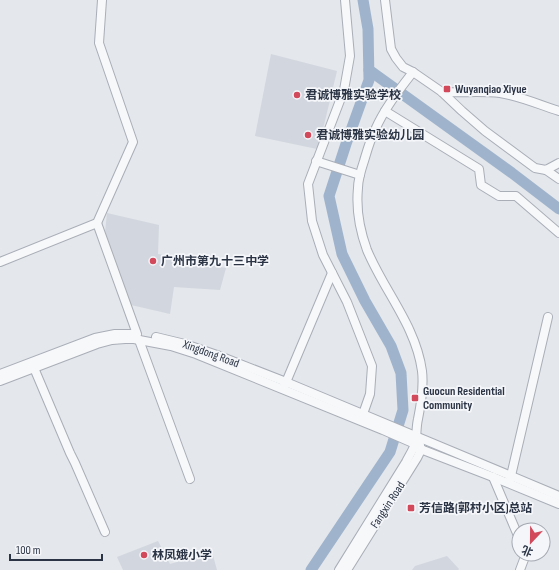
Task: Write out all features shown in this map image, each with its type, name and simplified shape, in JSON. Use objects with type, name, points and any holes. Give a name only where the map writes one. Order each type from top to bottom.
[{"type":"street","points":[[102,0],[99,43],[133,142],[97,223],[190,479]]},
{"type":"street","points":[[345,0],[350,56],[344,90],[308,184],[312,221],[323,255],[347,302],[372,366],[370,394],[363,414]]},
{"type":"street","points":[[385,0],[390,44],[393,53],[403,67],[442,92],[462,112],[528,164],[535,168],[546,170],[559,179]]},
{"type":"street","points":[[413,72],[385,111],[371,138],[360,175],[358,188],[358,214],[364,242],[372,261],[399,309],[417,348],[422,370],[423,389],[418,422],[417,443]]},
{"type":"street","points":[[442,92],[485,92],[501,94],[559,111]]},
{"type":"street","points":[[385,111],[479,169],[481,185],[499,196],[516,196],[559,233]]},
{"type":"street","points":[[316,161],[360,175]]},
{"type":"street","points":[[546,170],[559,163]]},
{"type":"street","points":[[0,262],[97,223]]},
{"type":"street","points":[[285,386],[332,273]]},
{"type":"street","points":[[510,480],[548,317]]},
{"type":"street","name":"Xingdong Road","points":[[0,374],[95,338],[115,334],[138,337],[196,354],[363,414],[384,427]]},
{"type":"street","name":"Xingdong Road","points":[[0,381],[97,344],[112,340],[138,337]]},
{"type":"street","points":[[34,368],[105,532]]},
{"type":"street","name":"Xingdong Road","points":[[285,386],[384,427],[417,443]]},
{"type":"street","points":[[417,443],[493,477],[510,480],[559,504]]},
{"type":"street","points":[[417,443],[510,480],[559,496]]},
{"type":"street","name":"Fangxin Road","points":[[339,570],[417,443]]},
{"type":"street","name":"Fangxin Road","points":[[347,570],[417,458],[417,443]]},
{"type":"street","points":[[493,477],[512,522]]},
{"type":"shaded area","name":"君诚博雅实验学校","points":[[271,54],[337,71],[317,149],[255,136]]},
{"type":"shaded area","name":"广州市第九十三中学","points":[[107,213],[159,225],[158,254],[226,268],[220,290],[174,287],[170,314],[131,305],[105,233]]},
{"type":"shaded area","name":"林凤娥小学","points":[[158,541],[170,564],[212,552],[217,570],[123,570],[117,557]]},
{"type":"shaded area","points":[[447,556],[459,569],[458,570],[412,570],[415,566]]},
{"type":"waterway","points":[[311,570],[390,452],[403,410],[401,373],[391,346],[365,301],[342,254],[329,196],[369,80],[368,29],[363,0]]},
{"type":"waterway","points":[[369,70],[512,173],[559,209]]},
{"type":"place","name":"Wuyanqiao Xiyue","points":[[447,89]]},
{"type":"place","name":"君诚博雅实验学校","points":[[297,95]]},
{"type":"place","name":"君诚博雅实验幼儿园","points":[[308,135]]},
{"type":"place","name":"广州市第九十三中学","points":[[153,261]]},
{"type":"place","name":"Guocun Residential Community","points":[[415,398]]},
{"type":"place","name":"芳信路(郭村小区)总站","points":[[411,508]]},
{"type":"place","name":"林凤娥小学","points":[[144,555]]}]
